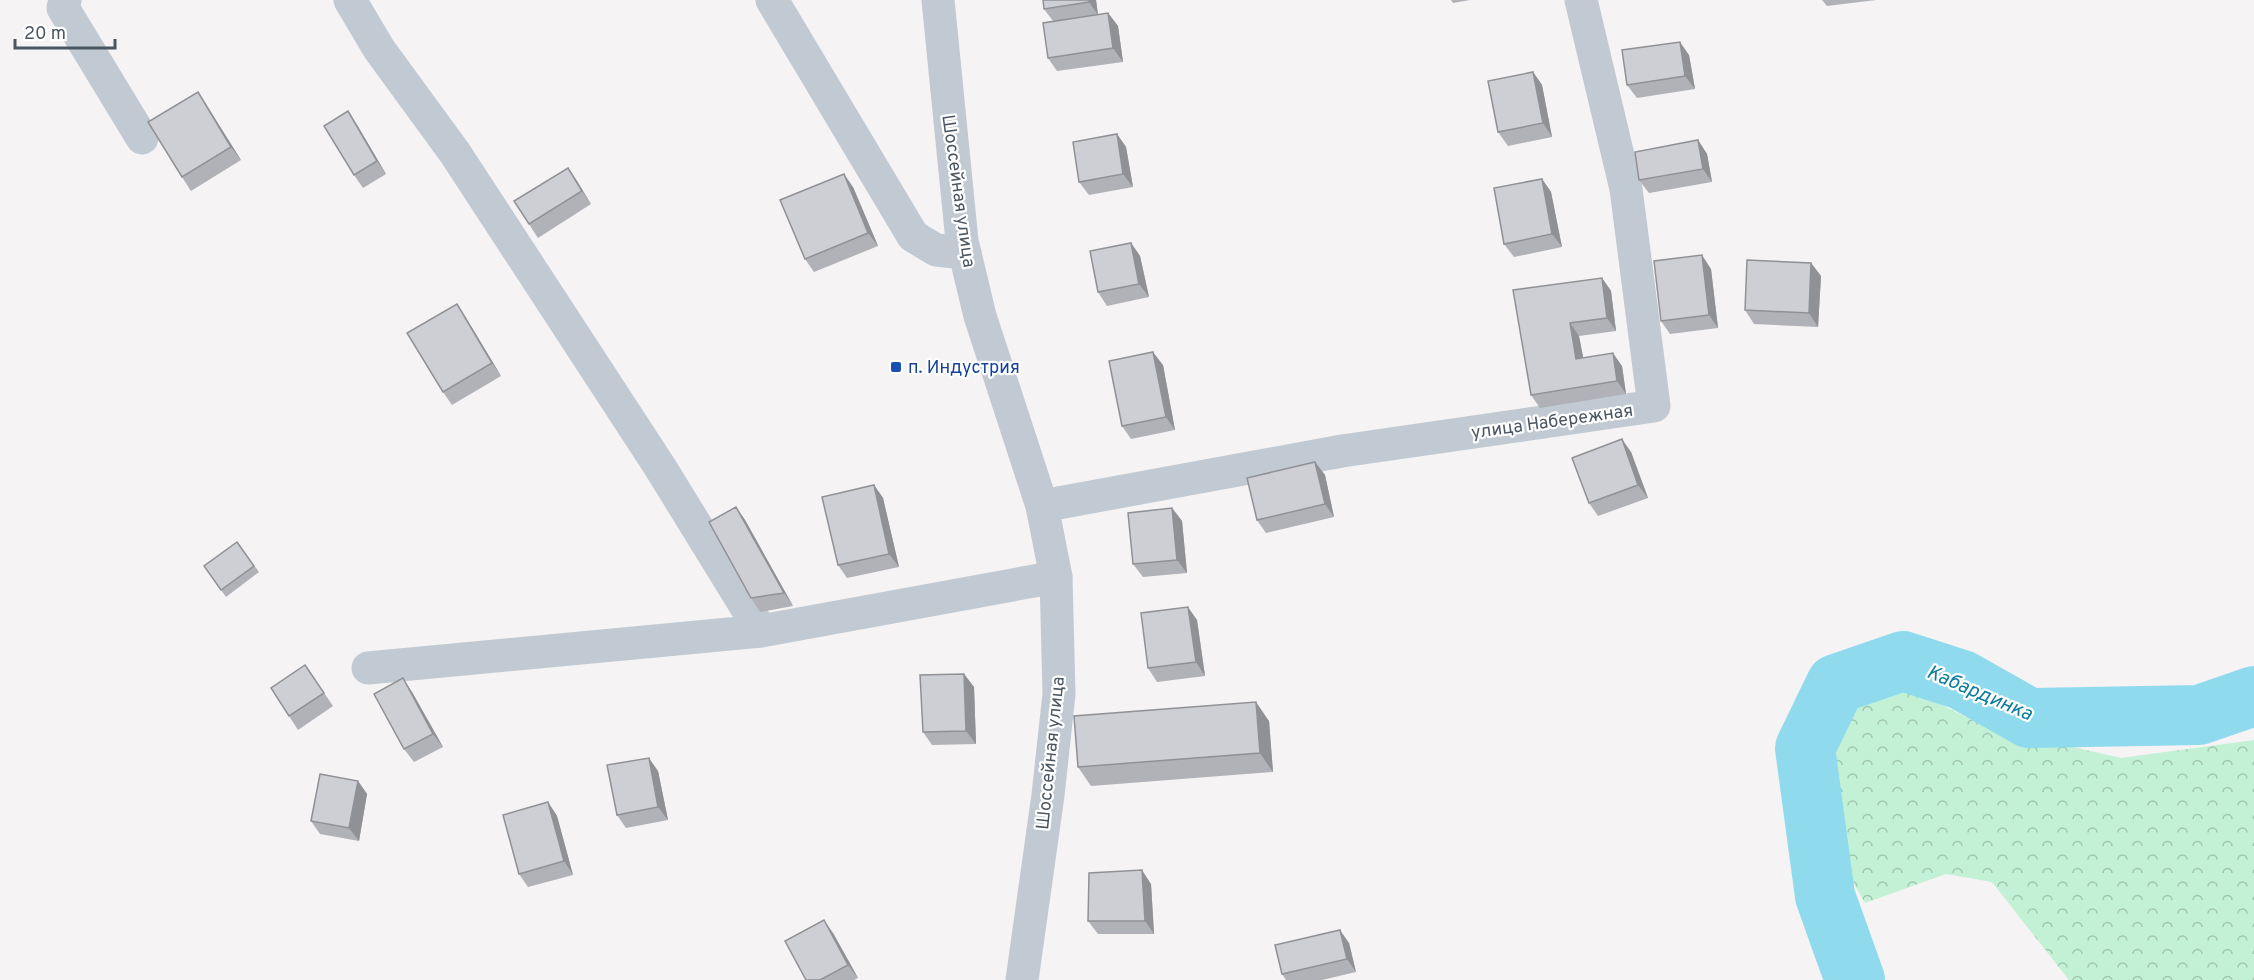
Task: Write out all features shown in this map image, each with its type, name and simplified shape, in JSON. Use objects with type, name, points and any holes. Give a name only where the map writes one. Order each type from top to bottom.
[{"type":"street","points":[[65,0],[63,8],[142,138]]},
{"type":"street","points":[[350,0],[379,49],[455,153],[660,467],[761,631]]},
{"type":"street","points":[[772,0],[913,236],[936,250],[965,253]]},
{"type":"street","name":"Шоссейная улица","points":[[938,0],[951,144],[965,253],[983,328],[1042,506],[1056,577],[1059,694],[1048,795],[1022,980]]},
{"type":"street","name":"улица Набережная","points":[[1042,506],[1342,451],[1654,406],[1626,189],[1581,0]]},
{"type":"street","points":[[368,668],[761,631],[1056,577]]},
{"type":"green space","points":[[1902,685],[1986,727],[2121,758],[2254,740],[2254,980],[2069,980],[1992,882],[1946,874],[1865,903],[1822,828],[1820,782],[1860,699]]},
{"type":"building","points":[[1043,0],[1089,0],[1089,2],[1044,9]]},
{"type":"building","points":[[1108,13],[1113,48],[1048,58],[1043,23]]},
{"type":"building","points":[[1680,42],[1685,76],[1627,85],[1622,50]]},
{"type":"building","points":[[1533,72],[1543,123],[1498,132],[1488,81]]},
{"type":"building","points":[[198,92],[231,147],[182,177],[148,122]]},
{"type":"building","points":[[348,111],[377,161],[354,175],[324,126]]},
{"type":"building","points":[[1117,134],[1123,174],[1079,182],[1073,142]]},
{"type":"building","points":[[1698,140],[1703,169],[1639,180],[1635,152]]},
{"type":"building","points":[[568,168],[582,191],[529,224],[514,201]]},
{"type":"building","points":[[844,174],[868,233],[805,259],[780,200]]},
{"type":"building","points":[[1542,179],[1552,234],[1504,244],[1494,188]]},
{"type":"building","points":[[1131,243],[1139,284],[1098,292],[1090,251]]},
{"type":"building","points":[[1702,255],[1709,315],[1661,321],[1654,261]]},
{"type":"building","points":[[1747,260],[1811,263],[1809,313],[1745,310]]},
{"type":"building","points":[[1602,278],[1607,318],[1570,323],[1576,359],[1613,353],[1617,381],[1531,395],[1513,290]]},
{"type":"building","points":[[457,304],[492,363],[443,392],[407,333]]},
{"type":"building","points":[[1153,352],[1166,417],[1122,426],[1109,361]]},
{"type":"building","points":[[1622,439],[1638,485],[1589,503],[1572,458]]},
{"type":"building","points":[[1315,462],[1325,504],[1257,520],[1247,478]]},
{"type":"building","points":[[874,485],[889,554],[838,565],[822,497]]},
{"type":"building","points":[[736,507],[784,593],[751,598],[709,522]]},
{"type":"building","points":[[1172,508],[1177,560],[1133,564],[1128,513]]},
{"type":"building","points":[[237,542],[254,566],[221,590],[204,566]]},
{"type":"building","points":[[1188,607],[1196,662],[1148,668],[1141,613]]},
{"type":"building","points":[[305,665],[324,693],[289,716],[271,688]]},
{"type":"building","points":[[964,674],[966,731],[923,732],[920,675]]},
{"type":"building","points":[[403,678],[433,734],[404,749],[374,694]]},
{"type":"building","points":[[1256,702],[1260,753],[1078,767],[1074,716]]},
{"type":"building","points":[[649,758],[658,807],[617,815],[607,765]]},
{"type":"building","points":[[320,774],[358,781],[349,828],[311,821]]},
{"type":"building","points":[[548,802],[564,861],[519,874],[503,815]]},
{"type":"building","points":[[1142,870],[1145,921],[1088,921],[1089,873]]},
{"type":"building","points":[[824,920],[848,965],[820,980],[806,980],[785,941]]},
{"type":"building","points":[[1340,930],[1347,959],[1282,974],[1275,945]]},
{"type":"waterway","name":"Кабардинка","points":[[1855,980],[1825,896],[1805,748],[1836,684],[1903,661],[1962,680],[2029,718],[2199,715],[2254,696]]},
{"type":"place","name":"п. Индустрия","points":[[896,367]]}]
